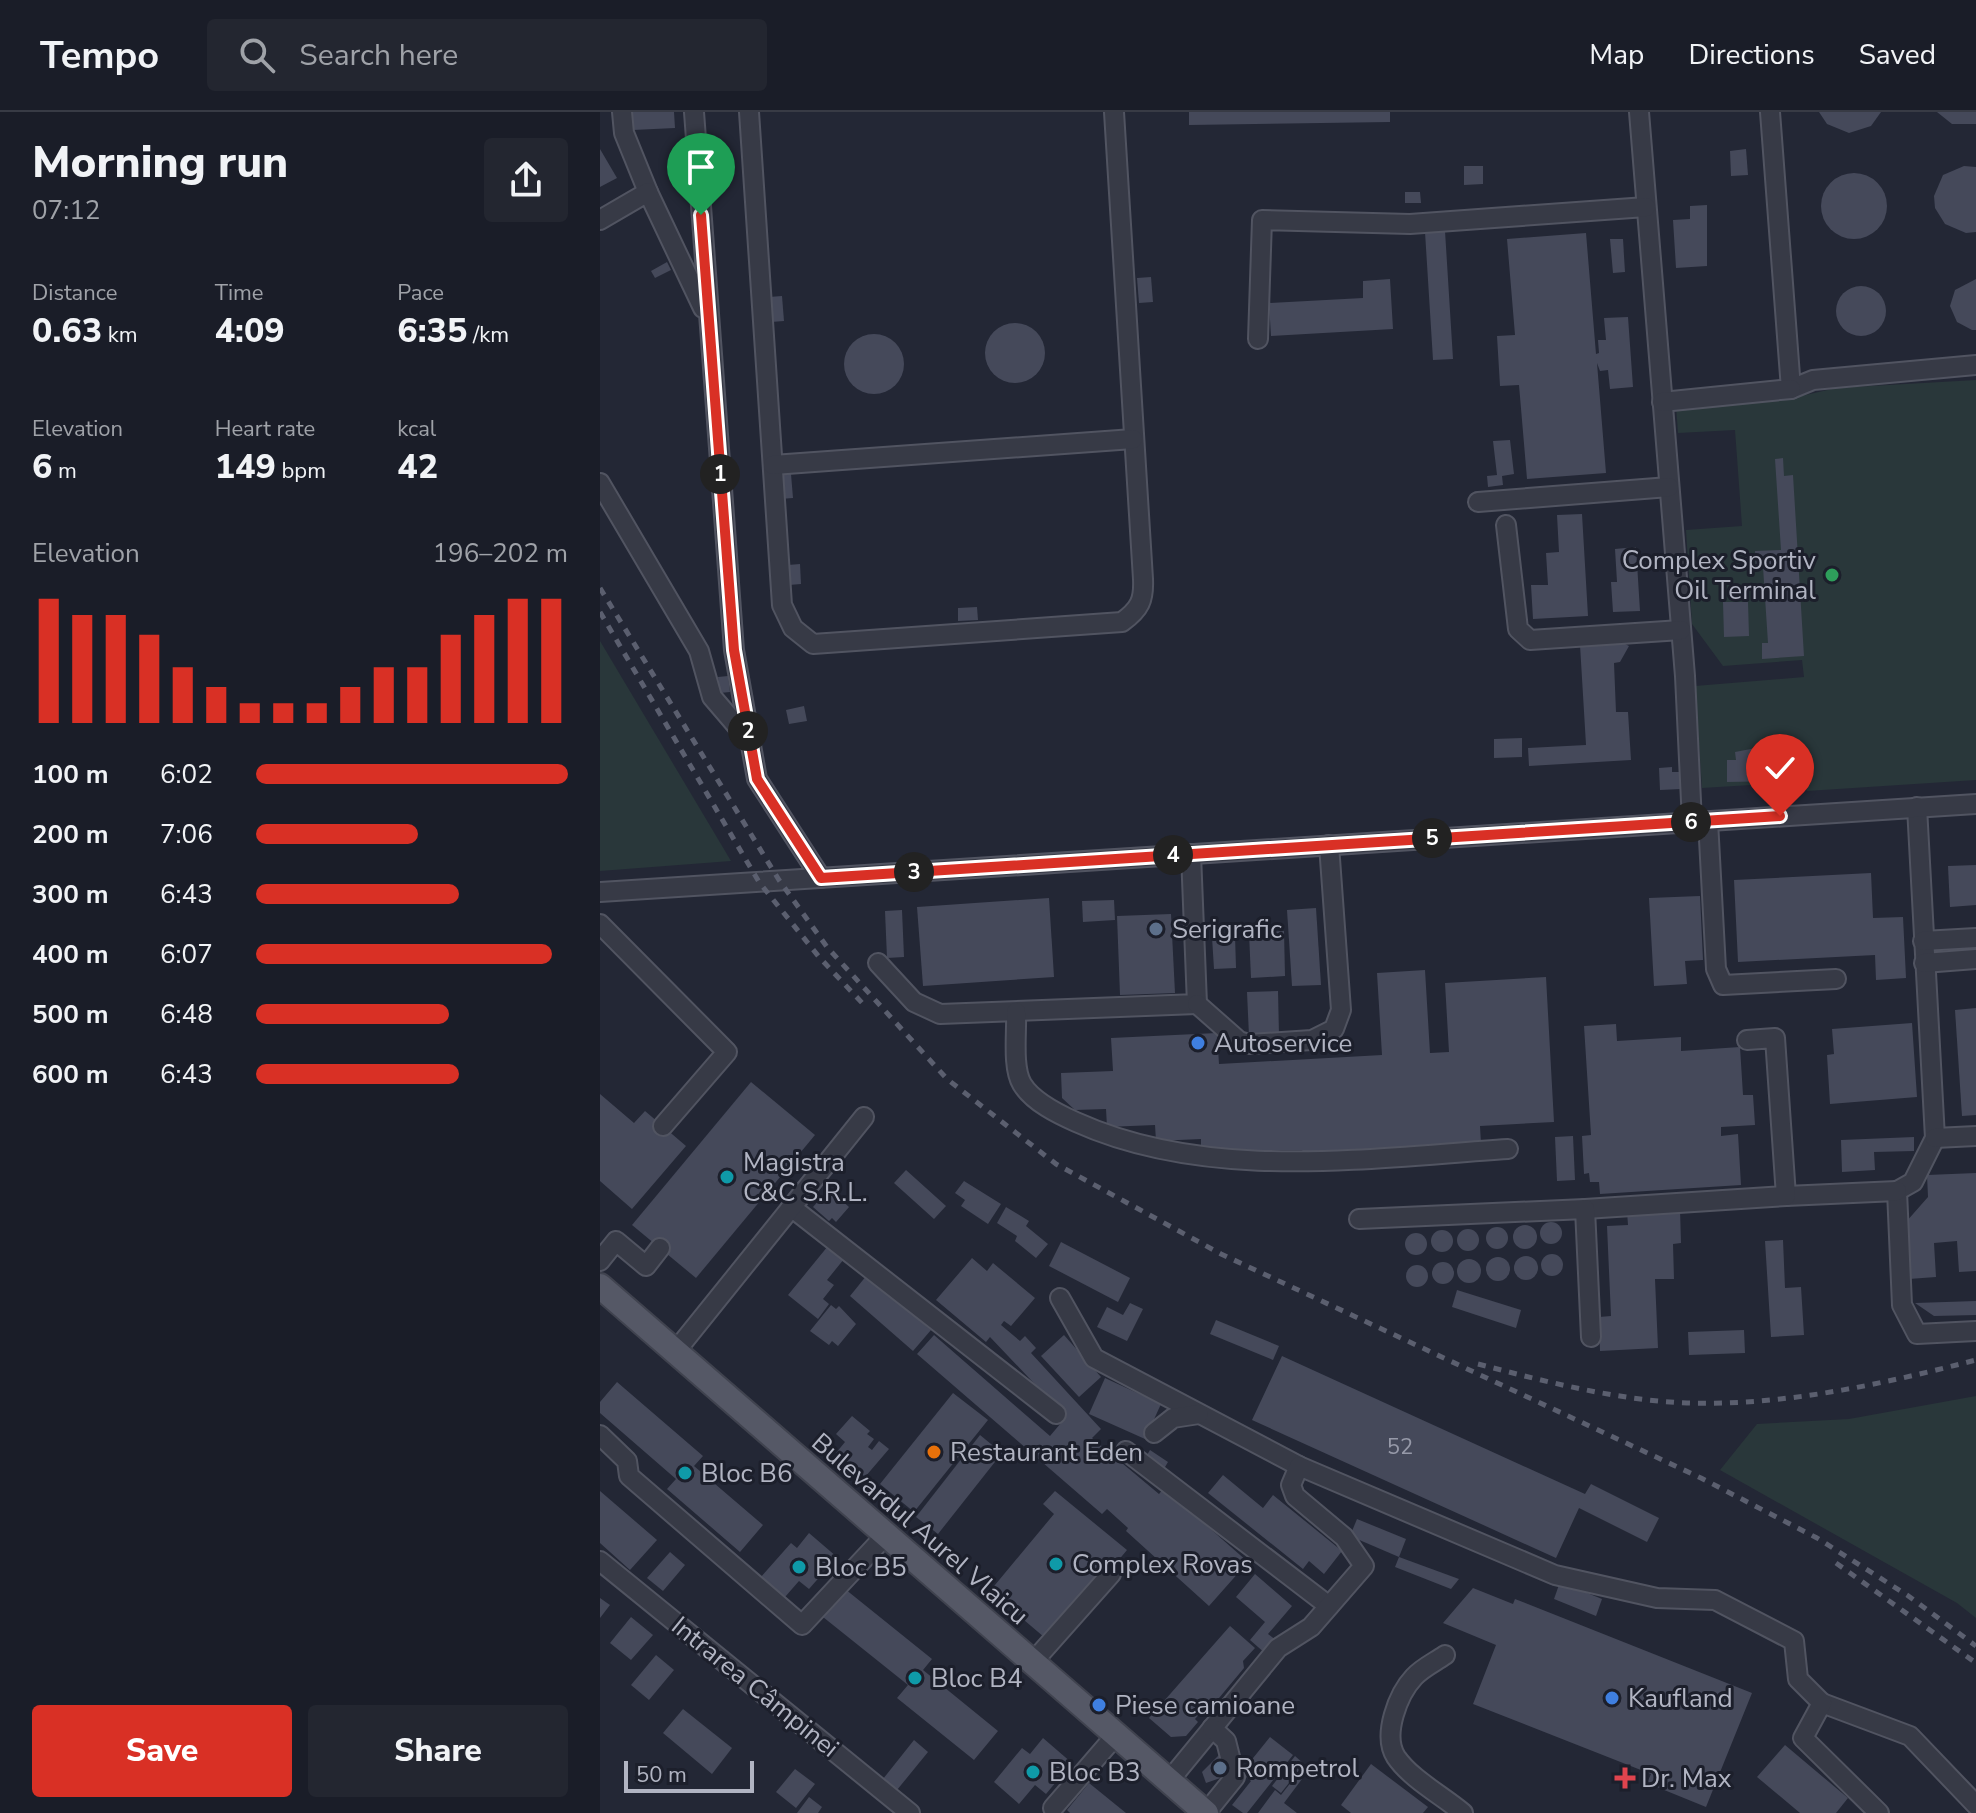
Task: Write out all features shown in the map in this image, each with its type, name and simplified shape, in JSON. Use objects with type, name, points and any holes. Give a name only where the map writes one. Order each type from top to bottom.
[{"type":"main road","name":"Bulevardul Aurel Vlaicu","points":[[600,1286],[1206,1813]]},
{"type":"street","points":[[622,112],[624,133],[648,192],[708,318]]},
{"type":"street","points":[[694,112],[734,650],[757,779],[821,878]]},
{"type":"street","points":[[749,112],[782,605],[793,628],[813,644],[1122,622],[1136,612],[1144,598],[1114,112]]},
{"type":"street","points":[[1639,112],[1681,630],[1716,969],[1723,985],[1836,979]]},
{"type":"street","points":[[1770,112],[1791,389]]},
{"type":"street","points":[[600,220],[648,192]]},
{"type":"street","points":[[1258,339],[1262,220],[1410,224],[1646,207]]},
{"type":"street","points":[[1662,402],[1791,389],[1813,380],[1976,365]]},
{"type":"street","points":[[773,465],[1133,439]]},
{"type":"street","points":[[600,483],[699,651],[712,697],[750,741]]},
{"type":"street","points":[[1478,502],[1669,487]]},
{"type":"street","points":[[1506,525],[1518,629],[1530,640],[1681,630]]},
{"type":"street","points":[[600,892],[1976,804]]},
{"type":"street","points":[[1359,1219],[1897,1191],[1913,1182],[1935,1138],[1917,807]]},
{"type":"street","points":[[878,963],[907,996],[940,1014],[1197,1004],[1239,1041],[1249,1044],[1312,1040],[1334,1029],[1341,1010],[1329,845]]},
{"type":"street","points":[[1191,854],[1197,1004]]},
{"type":"street","points":[[600,924],[727,1052],[663,1126]]},
{"type":"street","points":[[1923,941],[1976,938]]},
{"type":"street","points":[[1924,963],[1976,959]]},
{"type":"street","points":[[1016,1012],[1019,1077],[1024,1087],[1061,1115],[1097,1131],[1185,1154],[1229,1158],[1334,1160],[1508,1149]]},
{"type":"street","points":[[1747,1040],[1775,1038],[1786,1196]]},
{"type":"street","points":[[675,1352],[864,1117]]},
{"type":"street","points":[[1935,1138],[1976,1136]]},
{"type":"street","points":[[1897,1191],[1902,1305],[1917,1334],[1976,1331]]},
{"type":"street","points":[[791,1207],[1056,1414]]},
{"type":"street","points":[[1585,1209],[1591,1337]]},
{"type":"street","points":[[600,1261],[616,1241],[646,1266],[660,1248]]},
{"type":"street","points":[[1060,1298],[1094,1358],[1299,1466],[1555,1575],[1657,1598],[1715,1600],[1794,1641],[1798,1679],[1822,1703],[1910,1736],[1976,1805]]},
{"type":"street","points":[[1154,1433],[1173,1418],[1199,1414]]},
{"type":"street","points":[[600,1435],[627,1461],[629,1476],[802,1625],[885,1536]]},
{"type":"street","points":[[1126,1451],[1329,1606]]},
{"type":"street","points":[[1169,1781],[1278,1648],[1311,1627],[1364,1566],[1344,1537],[1295,1496],[1291,1485],[1299,1466]]},
{"type":"street","name":"Intrarea Câmpinei","points":[[600,1561],[910,1813]]},
{"type":"street","points":[[1032,1663],[1111,1574]]},
{"type":"street","points":[[1445,1655],[1415,1676],[1400,1699],[1391,1727],[1391,1747],[1398,1760],[1463,1813]]},
{"type":"street","points":[[1822,1703],[1803,1738],[1879,1813]]},
{"type":"street","points":[[1206,1813],[1235,1777],[1226,1741],[1212,1728]]},
{"type":"street","points":[[1053,1808],[1116,1735]]},
{"type":"shaded area","name":"Complex Sportiv Oil Terminal","points":[[1976,380],[1976,780],[1807,791],[1802,782],[1702,788],[1695,686],[1804,677],[1802,660],[1723,666],[1692,624],[1686,530],[1742,526],[1735,430],[1678,433],[1676,406],[1797,397],[1836,388]]},
{"type":"shaded area","points":[[600,641],[731,861],[600,871]]},
{"type":"shaded area","points":[[1976,1396],[1976,1618],[1957,1603],[1720,1470],[1757,1424],[1849,1419]]},
{"type":"building","points":[[632,112],[674,112],[675,128],[633,130]]},
{"type":"building","points":[[1189,112],[1390,112],[1390,122],[1189,125]]},
{"type":"building","points":[[1819,112],[1881,112],[1871,126],[1849,133],[1827,124]]},
{"type":"building","points":[[1937,112],[1976,112],[1976,124],[1952,124]]},
{"type":"building","points":[[600,149],[617,178],[600,187]]},
{"type":"building","points":[[1746,149],[1748,175],[1731,176],[1730,151]]},
{"type":"building","points":[[1464,166],[1483,166],[1483,184],[1464,185]]},
{"type":"building","points":[[1964,166],[1976,167],[1976,232],[1966,233],[1945,224],[1935,208],[1934,196],[1943,175]]},
{"type":"building","points":[[1847,173],[1861,173],[1873,178],[1882,187],[1887,206],[1885,219],[1878,230],[1861,239],[1847,239],[1835,234],[1826,225],[1821,213],[1821,199],[1826,187],[1835,178]]},
{"type":"building","points":[[1405,192],[1420,192],[1421,203],[1405,203]]},
{"type":"building","points":[[1707,205],[1707,266],[1676,268],[1673,220],[1690,219],[1690,206]]},
{"type":"building","points":[[1445,231],[1453,359],[1433,360],[1425,232]]},
{"type":"building","points":[[1586,233],[1596,354],[1599,353],[1598,340],[1606,340],[1604,318],[1628,317],[1633,387],[1610,389],[1608,370],[1600,371],[1597,363],[1606,473],[1527,479],[1519,385],[1500,386],[1497,336],[1515,335],[1507,239]]},
{"type":"building","points":[[1610,239],[1623,239],[1625,272],[1613,273]]},
{"type":"building","points":[[667,262],[671,270],[655,278],[651,271]]},
{"type":"building","points":[[1151,277],[1153,302],[1139,303],[1137,278]]},
{"type":"building","points":[[1390,279],[1393,329],[1271,336],[1269,303],[1363,298],[1363,281]]},
{"type":"building","points":[[1976,279],[1976,330],[1972,330],[1957,322],[1950,306],[1955,290]]},
{"type":"building","points":[[1861,286],[1879,293],[1886,311],[1879,329],[1861,336],[1843,329],[1836,311],[1843,293]]},
{"type":"building","points":[[782,296],[784,321],[771,322],[769,297]]},
{"type":"building","points":[[1015,323],[1027,325],[1036,332],[1043,341],[1043,365],[1036,374],[1027,381],[1015,383],[1003,381],[994,374],[987,365],[985,353],[987,341],[994,332],[1003,325]]},
{"type":"building","points":[[874,334],[886,336],[895,343],[902,352],[902,376],[895,385],[886,392],[874,394],[862,392],[853,385],[846,376],[844,364],[846,352],[853,343],[862,336]]},
{"type":"building","points":[[1510,440],[1514,474],[1502,476],[1503,485],[1488,487],[1487,476],[1497,475],[1493,441]]},
{"type":"building","points":[[1783,458],[1784,476],[1793,475],[1804,656],[1762,659],[1762,643],[1768,643],[1763,567],[1756,568],[1755,551],[1781,550],[1775,459]]},
{"type":"building","points":[[778,474],[791,474],[793,498],[780,499]]},
{"type":"building","points":[[1582,514],[1588,616],[1533,619],[1531,585],[1548,585],[1546,553],[1559,552],[1557,515]]},
{"type":"building","points":[[1636,547],[1640,611],[1613,612],[1611,582],[1617,582],[1615,549]]},
{"type":"building","points":[[800,564],[801,584],[789,585],[788,565]]},
{"type":"building","points":[[1723,602],[1748,602],[1749,636],[1724,637]]},
{"type":"building","points":[[977,607],[978,620],[958,621],[958,608]]},
{"type":"building","points":[[1615,639],[1629,646],[1620,662],[1614,663],[1616,712],[1628,712],[1631,760],[1529,766],[1528,748],[1586,745],[1580,645]]},
{"type":"building","points":[[728,676],[730,692],[720,693],[718,677]]},
{"type":"building","points":[[804,706],[807,721],[789,724],[786,710]]},
{"type":"building","points":[[1522,738],[1522,757],[1494,758],[1494,739]]},
{"type":"building","points":[[1756,748],[1756,756],[1777,755],[1777,781],[1727,782],[1727,760],[1736,760],[1735,752]]},
{"type":"building","points":[[1672,767],[1672,772],[1679,772],[1681,789],[1660,790],[1659,768]]},
{"type":"building","points":[[1976,865],[1976,905],[1950,907],[1948,866]]},
{"type":"building","points":[[1871,873],[1873,918],[1903,917],[1906,978],[1876,980],[1875,955],[1738,962],[1734,880]]},
{"type":"building","points":[[1700,896],[1703,960],[1685,961],[1687,984],[1654,986],[1649,898]]},
{"type":"building","points":[[1049,898],[1054,977],[923,986],[917,907]]},
{"type":"building","points":[[1114,900],[1115,920],[1083,922],[1082,901]]},
{"type":"building","points":[[1316,908],[1321,985],[1292,986],[1287,910]]},
{"type":"building","points":[[902,910],[904,957],[887,958],[885,911]]},
{"type":"building","points":[[1171,914],[1175,993],[1120,995],[1117,916]]},
{"type":"building","points":[[1284,931],[1285,976],[1251,978],[1249,933]]},
{"type":"building","points":[[1235,936],[1236,968],[1214,969],[1212,937]]},
{"type":"building","points":[[1425,970],[1430,1053],[1449,1052],[1445,983],[1546,977],[1554,1122],[1480,1126],[1481,1143],[1304,1153],[1302,1150],[1201,1150],[1201,1139],[1156,1141],[1155,1125],[1107,1127],[1106,1109],[1075,1110],[1062,1098],[1061,1073],[1113,1071],[1111,1038],[1217,1033],[1219,1064],[1382,1055],[1377,973]]},
{"type":"building","points":[[1278,991],[1279,1035],[1249,1036],[1247,992]]},
{"type":"building","points":[[1976,1008],[1976,1115],[1962,1116],[1955,1010]]},
{"type":"building","points":[[1912,1023],[1917,1097],[1830,1104],[1827,1055],[1834,1054],[1832,1029]]},
{"type":"building","points":[[1616,1024],[1617,1041],[1681,1037],[1681,1051],[1740,1047],[1743,1095],[1753,1095],[1755,1125],[1721,1127],[1721,1136],[1738,1134],[1741,1185],[1600,1194],[1599,1182],[1590,1182],[1589,1173],[1584,1174],[1582,1136],[1591,1135],[1584,1026]]},
{"type":"building","name":"Magistra C&C S.R.L.","points":[[751,1082],[815,1135],[696,1278],[632,1225]]},
{"type":"building","points":[[600,1094],[634,1123],[645,1111],[686,1146],[632,1209],[600,1181]]},
{"type":"building","points":[[1573,1136],[1575,1180],[1557,1181],[1555,1137]]},
{"type":"building","points":[[1914,1137],[1914,1151],[1874,1152],[1875,1170],[1842,1172],[1841,1140]]},
{"type":"building","points":[[906,1170],[946,1206],[934,1219],[894,1183]]},
{"type":"building","points":[[1976,1173],[1976,1271],[1959,1272],[1957,1241],[1934,1243],[1936,1277],[1909,1279],[1906,1222],[1928,1197],[1927,1175]]},
{"type":"building","points":[[964,1181],[1001,1204],[988,1224],[961,1206],[965,1200],[955,1193]]},
{"type":"building","points":[[829,1189],[849,1207],[836,1222],[832,1218],[829,1221],[813,1207]]},
{"type":"building","points":[[1006,1207],[1029,1221],[1026,1226],[1048,1244],[1036,1258],[1015,1241],[1017,1236],[997,1223]]},
{"type":"building","points":[[1680,1209],[1681,1243],[1673,1244],[1674,1279],[1655,1279],[1658,1348],[1600,1351],[1599,1317],[1611,1316],[1607,1226],[1628,1225],[1627,1212]]},
{"type":"building","points":[[1547,1222],[1555,1222],[1562,1233],[1555,1244],[1547,1244],[1540,1237],[1540,1229]]},
{"type":"building","points":[[1525,1225],[1533,1229],[1537,1237],[1533,1245],[1525,1249],[1517,1245],[1513,1237],[1517,1229]]},
{"type":"building","points":[[1493,1227],[1501,1227],[1508,1238],[1501,1249],[1493,1249],[1486,1242],[1486,1234]]},
{"type":"building","points":[[1464,1229],[1472,1229],[1479,1240],[1472,1251],[1464,1251],[1457,1244],[1457,1236]]},
{"type":"building","points":[[1438,1230],[1446,1230],[1453,1241],[1446,1252],[1438,1252],[1431,1245],[1431,1237]]},
{"type":"building","points":[[1412,1233],[1420,1233],[1427,1244],[1420,1255],[1412,1255],[1405,1248],[1405,1240]]},
{"type":"building","points":[[1783,1240],[1785,1288],[1801,1287],[1804,1335],[1771,1337],[1765,1241]]},
{"type":"building","points":[[1061,1242],[1130,1278],[1118,1302],[1049,1266]]},
{"type":"building","points":[[828,1246],[844,1259],[827,1280],[834,1285],[823,1299],[829,1304],[818,1319],[788,1295]]},
{"type":"building","points":[[1548,1254],[1556,1254],[1563,1265],[1556,1276],[1548,1276],[1541,1269],[1541,1261]]},
{"type":"building","points":[[1526,1256],[1534,1260],[1538,1268],[1534,1276],[1526,1280],[1518,1276],[1514,1268],[1518,1260]]},
{"type":"building","points":[[1498,1257],[1506,1261],[1510,1269],[1506,1277],[1498,1281],[1490,1277],[1486,1269],[1490,1261]]},
{"type":"building","points":[[972,1258],[987,1271],[993,1263],[1035,1298],[1011,1326],[1004,1321],[1001,1325],[1020,1341],[1025,1336],[1036,1348],[1031,1353],[1101,1429],[1092,1438],[1159,1494],[1164,1488],[1248,1562],[1209,1606],[1126,1531],[1128,1528],[1107,1509],[1102,1514],[917,1354],[934,1335],[1050,1436],[1066,1417],[990,1337],[986,1342],[936,1300]]},
{"type":"building","points":[[1469,1259],[1477,1263],[1481,1271],[1477,1279],[1469,1283],[1461,1279],[1457,1271],[1461,1263]]},
{"type":"building","points":[[1439,1262],[1447,1262],[1454,1273],[1447,1284],[1439,1284],[1432,1277],[1432,1269]]},
{"type":"building","points":[[1413,1265],[1421,1265],[1428,1276],[1421,1287],[1413,1287],[1406,1280],[1406,1272]]},
{"type":"building","points":[[867,1275],[931,1330],[913,1351],[850,1296]]},
{"type":"building","points":[[1457,1290],[1521,1310],[1516,1328],[1452,1307]]},
{"type":"building","points":[[1976,1301],[1976,1315],[1934,1316],[1915,1303]]},
{"type":"building","points":[[1130,1303],[1143,1309],[1127,1341],[1097,1327],[1107,1307],[1123,1315]]},
{"type":"building","points":[[831,1305],[836,1309],[839,1306],[856,1324],[838,1346],[832,1341],[829,1345],[810,1331]]},
{"type":"building","points":[[1216,1320],[1279,1346],[1273,1360],[1210,1334]]},
{"type":"building","points":[[1744,1330],[1745,1353],[1689,1355],[1688,1332]]},
{"type":"building","points":[[1064,1335],[1101,1377],[1079,1397],[1041,1356]]},
{"type":"building","points":[[1282,1356],[1585,1494],[1591,1484],[1659,1518],[1647,1542],[1579,1508],[1556,1558],[1252,1420]]},
{"type":"building","points":[[1105,1378],[1161,1404],[1145,1439],[1089,1414]]},
{"type":"building","name":"Bloc B6","points":[[617,1382],[703,1456],[694,1466],[763,1525],[740,1552],[667,1489],[676,1479],[600,1413],[600,1402]]},
{"type":"building","name":"Restaurant Eden","points":[[953,1393],[988,1420],[914,1512],[880,1484]]},
{"type":"building","points":[[852,1416],[870,1431],[867,1434],[874,1439],[868,1447],[872,1450],[879,1441],[889,1449],[865,1477],[836,1453],[845,1442],[836,1434]]},
{"type":"building","points":[[980,1435],[1002,1453],[938,1534],[916,1517]]},
{"type":"building","points":[[1150,1450],[1168,1462],[1162,1472],[1144,1460]]},
{"type":"building","points":[[1223,1475],[1263,1508],[1273,1495],[1342,1551],[1324,1574],[1309,1561],[1303,1569],[1208,1493]]},
{"type":"building","points":[[600,1491],[657,1540],[630,1570],[600,1543]]},
{"type":"building","name":"Complex Rovas","points":[[1055,1491],[1127,1550],[1112,1568],[1103,1560],[1093,1572],[1095,1579],[1044,1637],[990,1591],[1054,1514],[1043,1504]]},
{"type":"building","points":[[1357,1519],[1406,1539],[1399,1557],[1350,1536]]},
{"type":"building","name":"Bloc B5","points":[[809,1533],[837,1557],[809,1589],[799,1581],[785,1597],[761,1577],[791,1543],[797,1548]]},
{"type":"building","points":[[670,1552],[685,1565],[663,1591],[647,1578]]},
{"type":"building","points":[[1399,1557],[1459,1579],[1451,1589],[1395,1567]]},
{"type":"building","points":[[1255,1574],[1292,1606],[1268,1634],[1277,1641],[1266,1654],[1250,1640],[1265,1622],[1236,1597]]},
{"type":"building","points":[[1560,1582],[1602,1599],[1596,1616],[1554,1599]]},
{"type":"building","name":"Kaufland","points":[[1473,1588],[1513,1604],[1515,1599],[1752,1693],[1706,1807],[1647,1783],[1651,1774],[1473,1704],[1496,1645],[1443,1623]]},
{"type":"building","name":"Bloc B4","points":[[845,1589],[932,1659],[923,1670],[998,1731],[974,1760],[897,1698],[908,1685],[823,1617]]},
{"type":"building","points":[[600,1598],[610,1605],[600,1618]]},
{"type":"building","points":[[631,1617],[653,1635],[631,1660],[610,1643]]},
{"type":"building","points":[[1230,1626],[1255,1648],[1243,1661],[1244,1668],[1209,1710],[1202,1711],[1195,1719],[1198,1722],[1186,1736],[1171,1737],[1149,1718]]},
{"type":"building","points":[[656,1655],[674,1670],[649,1700],[631,1685]]},
{"type":"building","points":[[683,1709],[732,1748],[712,1774],[663,1733]]},
{"type":"building","points":[[1270,1737],[1293,1755],[1247,1813],[1243,1813],[1232,1805],[1251,1781],[1241,1773]]},
{"type":"building","name":"Bloc B3","points":[[1043,1738],[1072,1763],[1046,1794],[1035,1785],[1019,1804],[994,1782],[1022,1748],[1030,1754]]},
{"type":"building","points":[[914,1740],[928,1752],[897,1790],[883,1779]]},
{"type":"building","points":[[1785,1745],[1848,1798],[1836,1813],[1800,1813],[1757,1777]]},
{"type":"building","points":[[1222,1752],[1229,1775],[1206,1783],[1202,1772]]},
{"type":"building","points":[[1295,1756],[1304,1764],[1281,1793],[1272,1786]]},
{"type":"building","points":[[1371,1764],[1428,1807],[1423,1813],[1351,1813],[1341,1805]]},
{"type":"building","points":[[1303,1767],[1308,1771],[1284,1803],[1297,1813],[1258,1813],[1275,1790],[1281,1795]]},
{"type":"building","points":[[795,1769],[815,1784],[796,1808],[776,1792]]},
{"type":"building","points":[[1089,1783],[1126,1813],[1070,1813],[1067,1810]]},
{"type":"building","points":[[809,1797],[822,1807],[818,1813],[797,1813]]},
{"type":"railway","points":[[600,588],[779,880],[827,947],[947,1079],[1056,1164],[1221,1254],[1701,1478],[1817,1538],[1907,1595],[1976,1646]]},
{"type":"railway","points":[[600,612],[759,882],[819,957],[865,1006]]},
{"type":"railway","points":[[1478,1364],[1608,1394],[1660,1401],[1723,1403],[1833,1392],[1976,1360]]},
{"type":"railway","points":[[1836,1563],[1976,1663]]},
{"type":"place","name":"Complex Sportiv Oil Terminal","points":[[1832,575]]},
{"type":"place","name":"Serigrafic","points":[[1156,929]]},
{"type":"place","name":"Autoservice","points":[[1198,1043]]},
{"type":"place","name":"Magistra C&C S.R.L.","points":[[727,1177]]},
{"type":"place","name":"Restaurant Eden","points":[[934,1452]]},
{"type":"place","name":"Bloc B6","points":[[685,1473]]},
{"type":"place","name":"Complex Rovas","points":[[1056,1564]]},
{"type":"place","name":"Bloc B5","points":[[799,1567]]},
{"type":"place","name":"Bloc B4","points":[[915,1678]]},
{"type":"place","name":"Kaufland","points":[[1612,1698]]},
{"type":"place","name":"Piese camioane","points":[[1099,1705]]},
{"type":"place","name":"Rompetrol","points":[[1220,1768]]},
{"type":"place","name":"Bloc B3","points":[[1033,1772]]},
{"type":"place","name":"Dr. Max","points":[[1625,1778]]},
{"type":"route","points":[[701,215],[734,650],[757,779],[821,878],[1780,816]]}]
